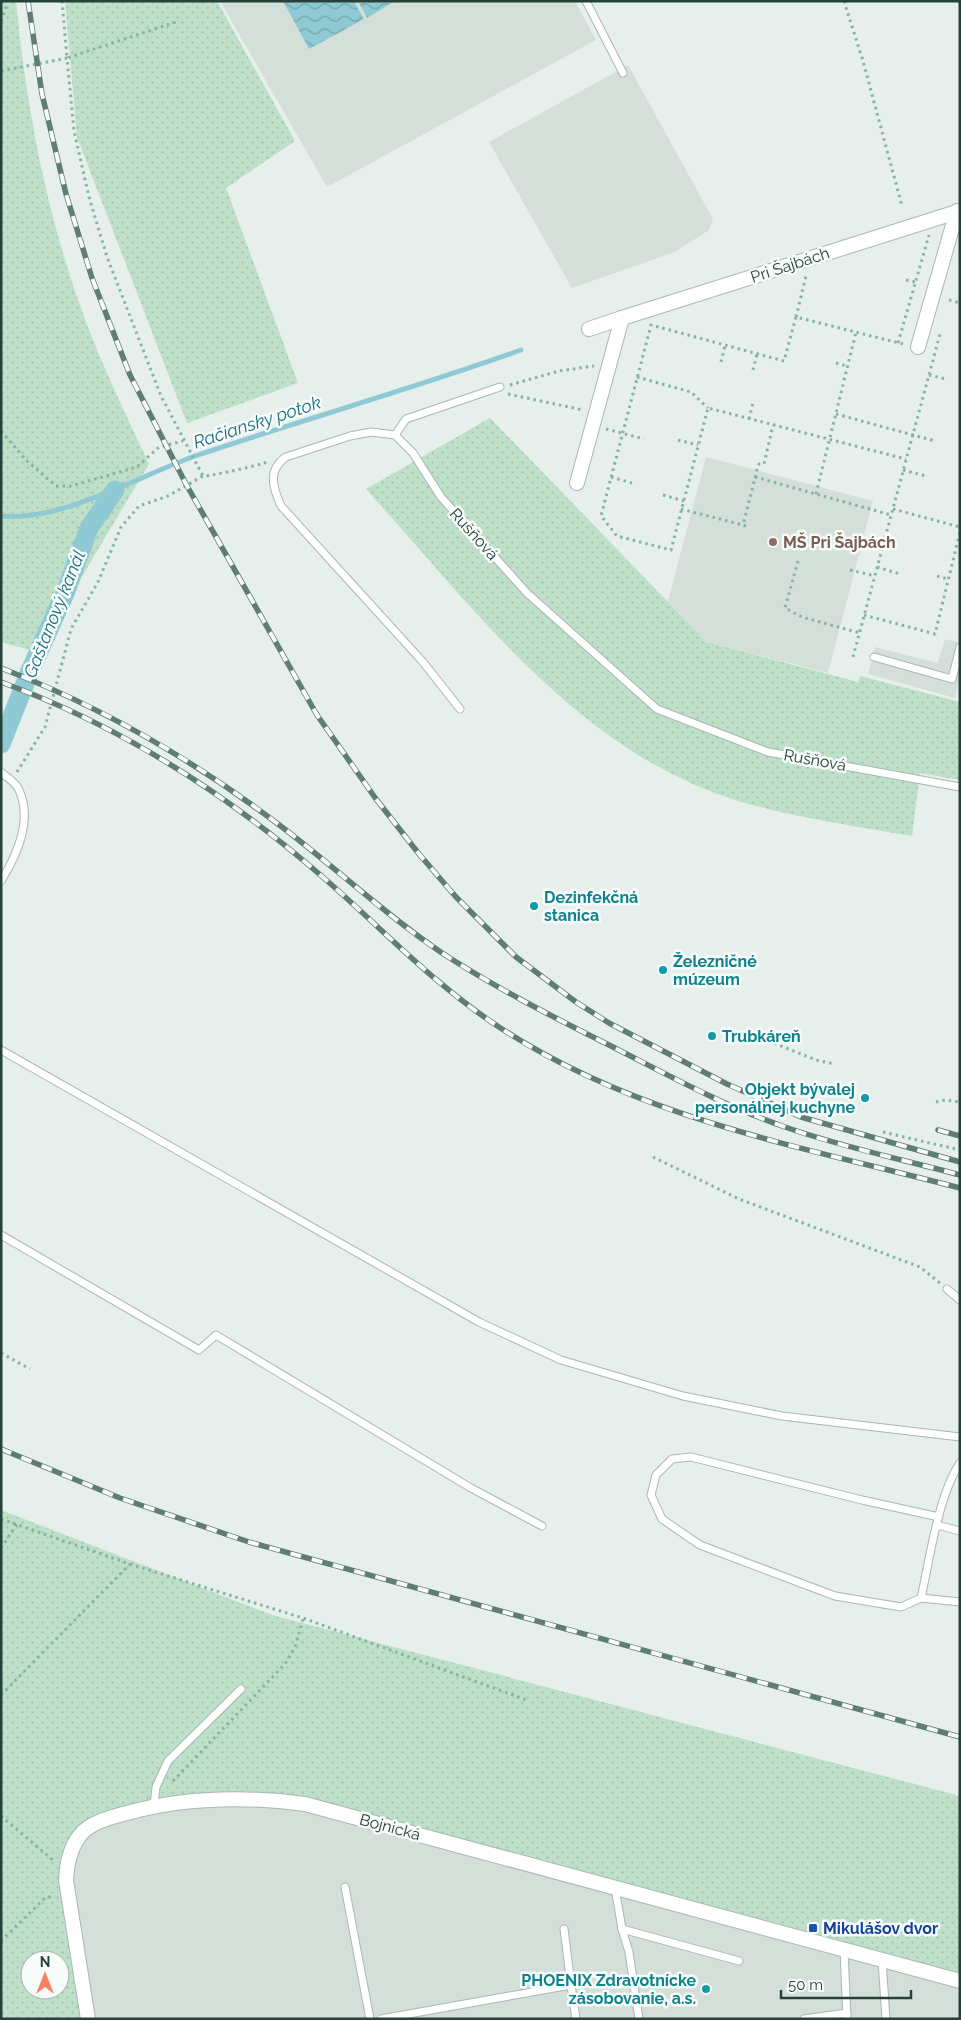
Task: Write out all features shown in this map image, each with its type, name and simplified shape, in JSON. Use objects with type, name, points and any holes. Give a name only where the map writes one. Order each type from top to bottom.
[{"type":"street","name":"Pri Šajbách","points":[[589,329],[959,211]]},
{"type":"street","name":"Pri Šajbách","points":[[918,348],[959,211]]},
{"type":"street","points":[[577,483],[622,318]]},
{"type":"street","name":"Bojnická","points":[[88,2019],[68,1897],[67,1867],[77,1839],[102,1820],[154,1806],[224,1798],[266,1799],[305,1804],[960,1981]]},
{"type":"lane","points":[[586,1],[623,73]]},
{"type":"lane","points":[[460,709],[423,662],[281,506],[272,482],[279,462],[286,457],[350,436],[371,432],[395,435],[406,419],[500,387]]},
{"type":"lane","name":"Rušňová","points":[[395,435],[412,453],[441,497],[527,593],[657,709],[768,752],[960,787]]},
{"type":"lane","points":[[874,657],[952,679],[960,647]]},
{"type":"lane","points":[[1,772],[18,787],[23,803],[22,838],[16,856],[1,881]]},
{"type":"lane","points":[[1,1050],[471,1318],[561,1360],[701,1400],[782,1416],[960,1437]]},
{"type":"lane","points":[[1,1236],[199,1350],[216,1335],[471,1488],[542,1526]]},
{"type":"lane","points":[[947,1289],[960,1300]]},
{"type":"lane","points":[[939,1517],[862,1500],[692,1457],[672,1459],[656,1475],[651,1495],[662,1519],[700,1545],[826,1593],[879,1605],[900,1607],[921,1598],[960,1602]]},
{"type":"lane","points":[[921,1598],[939,1517],[953,1473],[960,1463]]},
{"type":"lane","points":[[937,1525],[960,1531]]},
{"type":"lane","points":[[154,1806],[156,1787],[168,1760],[241,1689]]},
{"type":"lane","points":[[345,1887],[370,2019]]},
{"type":"lane","points":[[615,1888],[622,1929],[629,1952],[639,2019]]},
{"type":"lane","points":[[564,1929],[576,2019]]},
{"type":"lane","points":[[622,1929],[739,1961]]},
{"type":"lane","points":[[804,2019],[847,2016],[844,1950]]},
{"type":"lane","points":[[882,1960],[886,2019]]},
{"type":"lane","points":[[381,2019],[571,1985]]},
{"type":"path","points":[[1,21],[6,1]]},
{"type":"path","points":[[62,1],[74,131],[89,197],[107,257],[161,396],[203,476]]},
{"type":"path","points":[[844,1],[863,61],[902,206]]},
{"type":"path","points":[[1,71],[67,58],[176,22]]},
{"type":"path","points":[[898,343],[929,232]]},
{"type":"path","points":[[708,408],[671,550],[617,536],[601,516],[651,325],[784,361],[806,276]]},
{"type":"path","points":[[906,280],[915,282]]},
{"type":"path","points":[[946,309],[951,292]]},
{"type":"path","points":[[949,300],[960,303]]},
{"type":"path","points":[[796,317],[935,352]]},
{"type":"path","points":[[854,657],[942,326]]},
{"type":"path","points":[[816,494],[856,332]]},
{"type":"path","points":[[721,362],[725,346]]},
{"type":"path","points":[[753,370],[757,354]]},
{"type":"path","points":[[836,363],[848,366]]},
{"type":"path","points":[[500,387],[559,372],[610,364]]},
{"type":"path","points":[[929,375],[946,379]]},
{"type":"path","points":[[637,377],[691,392],[708,408],[906,459]]},
{"type":"path","points":[[500,387],[510,395],[595,419],[622,433],[644,439]]},
{"type":"path","points":[[749,419],[753,404]]},
{"type":"path","points":[[836,414],[936,441]]},
{"type":"path","points":[[682,509],[744,525],[755,477],[759,464],[764,464],[773,425]]},
{"type":"path","points":[[1,431],[42,475],[56,486],[71,486],[138,467],[158,447],[183,441]]},
{"type":"path","points":[[678,440],[698,445]]},
{"type":"path","points":[[11,781],[45,728],[70,629],[98,582],[121,527],[139,506],[168,496],[203,476],[208,477],[229,470],[251,468],[271,460],[279,462]]},
{"type":"path","points":[[903,470],[926,476]]},
{"type":"path","points":[[611,477],[632,484]]},
{"type":"path","points":[[755,477],[891,515]]},
{"type":"path","points":[[663,495],[684,501]]},
{"type":"path","points":[[893,509],[960,527]]},
{"type":"path","points":[[864,615],[934,634],[960,532]]},
{"type":"path","points":[[798,561],[786,608],[802,618],[860,633]]},
{"type":"path","points":[[877,567],[900,574]]},
{"type":"path","points":[[850,570],[875,576]]},
{"type":"path","points":[[937,576],[948,579]]},
{"type":"path","points":[[756,1036],[816,1060],[834,1064]]},
{"type":"path","points":[[936,1102],[945,1100],[960,1102]]},
{"type":"path","points":[[883,1132],[960,1150]]},
{"type":"path","points":[[653,1157],[739,1199],[920,1267],[947,1289]]},
{"type":"path","points":[[1,1353],[30,1369]]},
{"type":"path","points":[[1,1519],[130,1564],[304,1618],[529,1701]]},
{"type":"path","points":[[1,1548],[7,1542],[17,1524]]},
{"type":"path","points":[[1,1695],[130,1564]]},
{"type":"path","points":[[1,1816],[50,1859],[67,1867]]},
{"type":"path","points":[[1,1941],[45,1898],[60,1895],[68,1897]]},
{"type":"shaded area","points":[[220,1],[575,1],[596,40],[327,187]]},
{"type":"shaded area","points":[[628,65],[713,219],[709,230],[675,252],[572,288],[489,142]]},
{"type":"shaded area","name":"MŠ Pri Šajbách","points":[[706,457],[873,501],[828,673],[707,642],[668,601]]},
{"type":"shaded area","points":[[945,639],[960,643],[960,676],[955,698],[868,674],[875,647],[938,663]]},
{"type":"shaded area","points":[[265,1793],[733,1912],[960,1978],[960,2019],[88,2019],[63,1877],[96,1819]]},
{"type":"green space","points":[[1,1],[16,1],[34,131],[42,173],[64,258],[93,340],[149,464],[37,652],[1,642]]},
{"type":"green space","points":[[65,1],[217,1],[295,141],[226,188],[298,383],[187,423],[77,137]]},
{"type":"green space","points":[[490,418],[707,642],[858,682],[860,676],[960,702],[960,780],[920,773],[912,836],[778,811],[752,805],[702,788],[651,762],[604,732],[560,696],[519,658],[479,617],[366,489]]},
{"type":"green space","points":[[1,1510],[272,1615],[960,1796],[960,1978],[733,1912],[265,1793],[96,1819],[63,1877],[85,2019],[1,2019]]},
{"type":"water","points":[[283,1],[354,1],[364,19],[309,49]]},
{"type":"water","points":[[358,1],[395,1],[367,18]]},
{"type":"waterway","name":"Račiansky potok","points":[[1,516],[25,516],[75,505],[198,455],[521,350]]},
{"type":"waterway","name":"Gaštanový kanál","points":[[1,744],[30,671],[66,591],[89,528],[115,490]]},
{"type":"railway","points":[[28,1],[42,94],[66,194],[92,278],[130,375],[186,484],[317,715],[376,799],[419,854],[456,897],[516,957],[576,1002],[609,1023],[727,1084],[801,1117],[960,1162]]},
{"type":"railway","points":[[1,668],[110,717],[179,756],[246,800],[442,953],[546,1013],[696,1090],[762,1119],[828,1141],[960,1175]]},
{"type":"railway","points":[[1,682],[89,720],[131,742],[212,792],[251,819],[289,849],[432,976],[477,1012],[555,1060],[610,1086],[666,1108],[724,1127],[960,1188]]},
{"type":"railway","points":[[938,1130],[960,1136]]},
{"type":"railway","points":[[1,1449],[120,1498],[249,1542],[960,1737]]},
{"type":"place","name":"MŠ Pri Šajbách","points":[[773,542]]},
{"type":"place","name":"Dezinfekčná stanica","points":[[534,906]]},
{"type":"place","name":"Železničné múzeum","points":[[663,970]]},
{"type":"place","name":"Trubkáreň","points":[[712,1036]]},
{"type":"place","name":"Objekt bývalej personálnej kuchyne","points":[[865,1098]]},
{"type":"place","name":"Mikulášov dvor","points":[[813,1928]]},
{"type":"place","name":"PHOENIX Zdravotnícke zásobovanie, a.s.","points":[[706,1989]]}]
